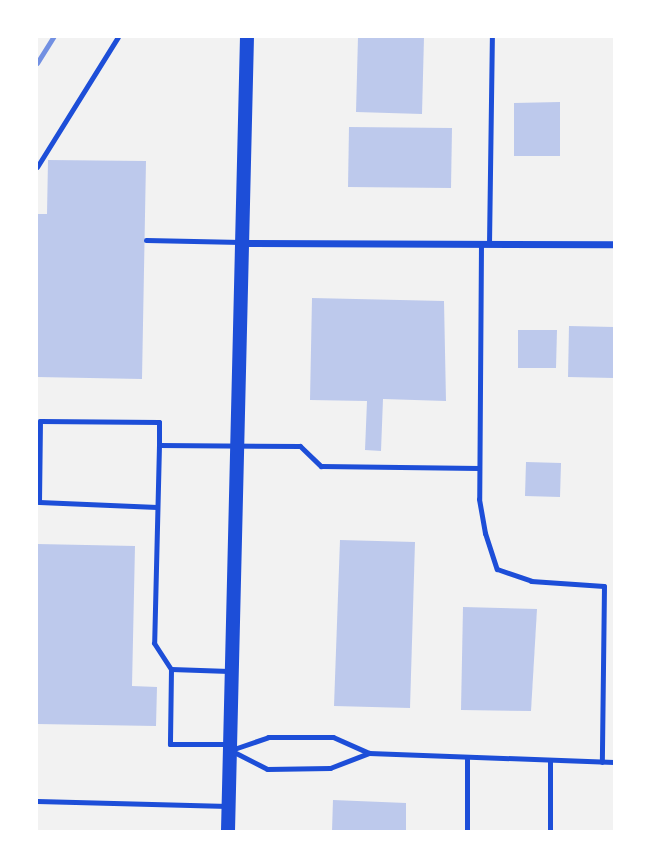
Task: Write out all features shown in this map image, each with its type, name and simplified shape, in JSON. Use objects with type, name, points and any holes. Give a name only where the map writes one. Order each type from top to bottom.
[{"type":"main road","points":[[228,831],[247,37]]},
{"type":"street","points":[[244,243],[614,244]]},
{"type":"lane","points":[[37,167],[118,37]]},
{"type":"lane","points":[[492,37],[479,468],[485,533],[497,569],[531,581],[604,586],[602,762]]},
{"type":"lane","points":[[146,240],[244,243]]},
{"type":"lane","points":[[157,506],[38,502],[40,421],[159,422],[154,643],[171,669],[170,744],[230,747],[292,736],[332,737],[369,754],[614,762]]},
{"type":"lane","points":[[159,445],[300,446],[321,466],[479,468]]},
{"type":"lane","points":[[171,669],[232,671]]},
{"type":"lane","points":[[230,747],[267,769],[330,768],[369,754]]},
{"type":"lane","points":[[467,759],[467,831]]},
{"type":"lane","points":[[550,761],[550,831]]},
{"type":"lane","points":[[37,801],[228,806]]},
{"type":"building","points":[[358,37],[424,37],[422,114],[356,112]]},
{"type":"building","points":[[560,102],[560,156],[514,156],[514,103]]},
{"type":"building","points":[[349,127],[452,128],[451,188],[348,187]]},
{"type":"building","points":[[48,160],[146,161],[142,379],[37,377],[37,214],[47,214]]},
{"type":"building","points":[[312,298],[444,301],[446,401],[383,399],[381,451],[365,450],[367,401],[310,400]]},
{"type":"building","points":[[569,326],[614,327],[614,378],[568,377]]},
{"type":"building","points":[[518,330],[557,330],[556,368],[518,368]]},
{"type":"building","points":[[526,462],[561,463],[560,497],[525,496]]},
{"type":"building","points":[[340,540],[415,542],[410,708],[334,706]]},
{"type":"building","points":[[37,544],[135,546],[132,686],[157,687],[156,726],[37,724]]},
{"type":"building","points":[[463,607],[537,609],[531,711],[461,710]]},
{"type":"building","points":[[333,800],[406,803],[406,831],[332,831]]},
{"type":"railway","points":[[37,63],[53,37]]}]
